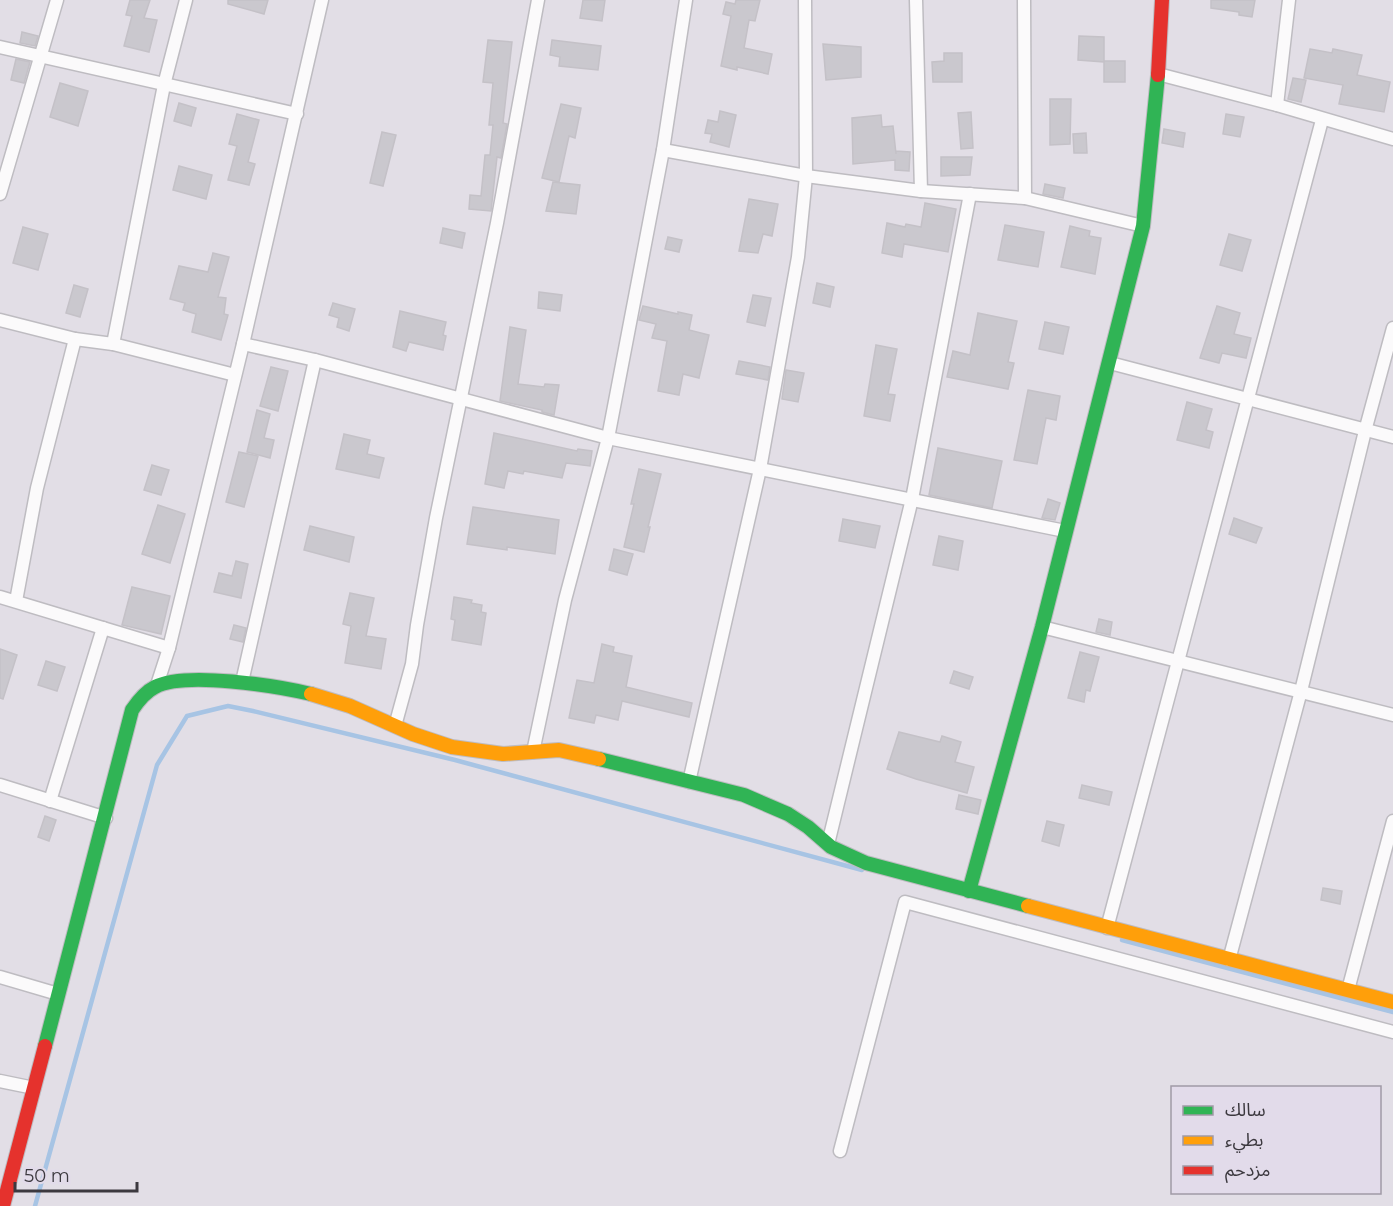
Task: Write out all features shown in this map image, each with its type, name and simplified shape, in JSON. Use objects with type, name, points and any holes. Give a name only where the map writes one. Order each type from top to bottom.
[{"type":"street","points":[[0,194],[57,0]]},
{"type":"street","points":[[113,344],[164,85],[186,0]]},
{"type":"street","points":[[157,685],[169,648],[243,344],[322,0]]},
{"type":"street","points":[[395,726],[412,664],[417,625],[538,0]]},
{"type":"street","points":[[533,752],[566,600],[608,438],[663,150],[686,0]]},
{"type":"street","points":[[689,782],[760,469],[798,257],[806,176],[805,0]]},
{"type":"street","points":[[916,0],[921,192]]},
{"type":"street","points":[[1024,0],[1025,198]]},
{"type":"street","points":[[969,891],[1042,627],[1143,226],[1158,74],[1162,0]]},
{"type":"street","points":[[1277,105],[1290,0]]},
{"type":"street","points":[[0,47],[297,114]]},
{"type":"street","points":[[1158,74],[1277,105],[1393,139]]},
{"type":"street","points":[[1107,928],[1322,120]]},
{"type":"street","points":[[663,150],[806,176],[921,192],[1025,198],[1143,226]]},
{"type":"street","points":[[828,844],[912,499],[970,194]]},
{"type":"street","points":[[0,320],[75,339],[113,344],[235,375]]},
{"type":"street","points":[[1229,960],[1393,328]]},
{"type":"street","points":[[15,601],[37,488],[75,339]]},
{"type":"street","points":[[243,344],[315,360],[608,438],[1065,531]]},
{"type":"street","points":[[242,682],[315,360]]},
{"type":"street","points":[[1110,363],[1393,437]]},
{"type":"street","points":[[0,597],[169,648]]},
{"type":"street","points":[[1042,627],[1393,715]]},
{"type":"street","points":[[50,801],[103,628]]},
{"type":"street","points":[[3,1206],[106,818],[132,710],[142,696],[157,685],[174,681],[242,682],[286,688],[347,705],[416,736],[453,747],[502,753],[565,751],[726,790],[766,804],[808,827],[828,844],[855,860],[1393,1002]]},
{"type":"street","points":[[0,785],[106,818]]},
{"type":"street","points":[[1348,990],[1393,821]]},
{"type":"street","points":[[840,1151],[905,902],[1393,1032]]},
{"type":"street","points":[[0,977],[58,994]]},
{"type":"street","points":[[0,1081],[34,1089]]},
{"type":"building","points":[[130,0],[150,0],[144,18],[157,20],[149,52],[124,46],[132,16],[126,15]]},
{"type":"building","points":[[228,0],[268,0],[264,14],[228,4]]},
{"type":"building","points":[[583,0],[605,0],[602,21],[580,18]]},
{"type":"building","points":[[736,0],[760,0],[755,21],[749,20],[744,48],[772,54],[768,74],[721,66],[731,16],[723,14],[726,2],[735,4]]},
{"type":"building","points":[[1211,0],[1255,0],[1252,17],[1239,15],[1239,12],[1211,8]]},
{"type":"building","points":[[22,32],[38,36],[35,46],[20,43]]},
{"type":"building","points":[[1079,36],[1104,37],[1104,61],[1125,61],[1125,82],[1104,82],[1104,62],[1078,60]]},
{"type":"building","points":[[488,40],[512,42],[503,123],[507,124],[501,158],[497,157],[491,211],[469,209],[470,195],[481,196],[485,155],[490,155],[493,125],[489,125],[493,83],[483,82]]},
{"type":"building","points":[[552,40],[601,46],[598,70],[559,66],[560,57],[550,55]]},
{"type":"building","points":[[823,44],[861,47],[861,77],[826,80]]},
{"type":"building","points":[[1310,49],[1332,53],[1333,49],[1362,55],[1357,75],[1390,82],[1384,112],[1339,104],[1343,85],[1304,78]]},
{"type":"building","points":[[944,53],[962,53],[962,82],[933,82],[932,62],[944,61]]},
{"type":"building","points":[[16,59],[30,62],[24,83],[11,80]]},
{"type":"building","points":[[1293,78],[1306,80],[1301,102],[1288,99]]},
{"type":"building","points":[[60,83],[88,91],[78,126],[50,117]]},
{"type":"building","points":[[1050,99],[1071,99],[1070,144],[1050,145]]},
{"type":"building","points":[[179,103],[196,108],[191,126],[174,121]]},
{"type":"building","points":[[561,104],[581,108],[575,138],[569,136],[559,182],[542,178]]},
{"type":"building","points":[[720,111],[736,115],[729,147],[710,142],[712,134],[705,133],[708,120],[718,122]]},
{"type":"building","points":[[971,112],[973,148],[961,149],[958,113]]},
{"type":"building","points":[[237,114],[259,120],[248,162],[255,164],[249,185],[228,180],[237,146],[229,144]]},
{"type":"building","points":[[1226,114],[1244,117],[1240,137],[1223,134]]},
{"type":"building","points":[[881,115],[882,127],[893,126],[896,154],[896,151],[910,152],[909,171],[895,170],[895,160],[853,164],[852,118]]},
{"type":"building","points":[[1164,129],[1185,133],[1183,147],[1162,143]]},
{"type":"building","points":[[382,132],[396,135],[383,186],[370,183]]},
{"type":"building","points":[[1086,133],[1087,153],[1074,153],[1073,134]]},
{"type":"building","points":[[941,157],[972,157],[970,175],[941,176]]},
{"type":"building","points":[[179,166],[212,175],[206,199],[173,190]]},
{"type":"building","points":[[553,182],[580,185],[576,214],[546,211]]},
{"type":"building","points":[[1045,184],[1065,188],[1063,198],[1043,194]]},
{"type":"building","points":[[749,199],[778,204],[772,236],[763,234],[758,253],[739,251]]},
{"type":"building","points":[[925,203],[956,209],[948,252],[904,244],[902,257],[882,253],[887,223],[905,227],[906,224],[921,227]]},
{"type":"building","points":[[1005,225],[1044,232],[1038,267],[998,260]]},
{"type":"building","points":[[1070,226],[1090,231],[1089,236],[1101,238],[1095,274],[1061,267]]},
{"type":"building","points":[[23,227],[48,234],[38,270],[13,263]]},
{"type":"building","points":[[443,228],[465,233],[462,248],[440,243]]},
{"type":"building","points":[[1229,234],[1251,240],[1242,271],[1220,265]]},
{"type":"building","points":[[668,237],[682,240],[679,252],[665,249]]},
{"type":"building","points":[[213,253],[229,257],[218,297],[226,298],[224,314],[228,315],[221,340],[192,332],[196,314],[183,310],[185,303],[170,299],[179,266],[208,272]]},
{"type":"building","points":[[817,283],[834,287],[830,307],[813,303]]},
{"type":"building","points":[[74,285],[88,289],[80,317],[66,313]]},
{"type":"building","points":[[539,292],[562,295],[560,311],[538,308]]},
{"type":"building","points":[[753,295],[771,298],[765,326],[747,322]]},
{"type":"building","points":[[333,303],[355,309],[349,331],[337,327],[339,318],[329,315]]},
{"type":"building","points":[[643,306],[692,315],[689,330],[709,335],[699,378],[683,374],[679,395],[658,391],[667,341],[652,338],[656,324],[639,320]]},
{"type":"building","points":[[1217,306],[1240,313],[1234,334],[1251,338],[1246,358],[1222,353],[1219,363],[1200,358]]},
{"type":"building","points":[[400,311],[446,322],[443,350],[409,342],[406,351],[393,347]]},
{"type":"building","points":[[978,313],[1017,321],[1008,362],[1014,363],[1008,389],[947,377],[953,351],[970,355]]},
{"type":"building","points":[[1045,322],[1069,327],[1063,354],[1039,349]]},
{"type":"building","points":[[510,327],[526,330],[518,384],[544,387],[545,384],[559,385],[554,415],[542,412],[542,410],[500,401]]},
{"type":"building","points":[[876,345],[897,349],[888,394],[895,395],[890,421],[864,416]]},
{"type":"building","points":[[739,361],[770,367],[768,380],[736,374]]},
{"type":"building","points":[[271,367],[288,371],[278,411],[260,406]]},
{"type":"building","points":[[786,370],[804,373],[798,402],[782,399]]},
{"type":"building","points":[[1028,390],[1060,396],[1056,420],[1046,418],[1037,464],[1014,460]]},
{"type":"building","points":[[1187,402],[1212,409],[1206,430],[1213,432],[1209,448],[1177,440]]},
{"type":"building","points":[[257,410],[270,414],[264,438],[274,440],[270,458],[247,452]]},
{"type":"building","points":[[494,433],[577,451],[578,449],[592,451],[590,466],[566,463],[562,478],[524,471],[523,474],[508,471],[504,488],[485,484]]},
{"type":"building","points":[[344,434],[370,440],[367,454],[384,458],[379,478],[336,469]]},
{"type":"building","points":[[938,448],[1002,461],[992,508],[929,495]]},
{"type":"building","points":[[239,452],[258,456],[244,507],[226,502]]},
{"type":"building","points":[[152,465],[169,470],[161,495],[144,490]]},
{"type":"building","points":[[639,469],[661,474],[644,552],[624,547]]},
{"type":"building","points":[[1048,499],[1060,503],[1055,520],[1042,518]]},
{"type":"building","points":[[158,505],[185,514],[170,563],[142,554]]},
{"type":"building","points":[[473,507],[559,520],[555,554],[467,544]]},
{"type":"building","points":[[1234,518],[1262,528],[1256,543],[1229,534]]},
{"type":"building","points":[[843,519],[880,526],[875,548],[839,541]]},
{"type":"building","points":[[310,526],[354,537],[349,562],[304,550]]},
{"type":"building","points":[[939,536],[963,541],[958,570],[933,565]]},
{"type":"building","points":[[614,549],[633,554],[627,575],[609,570]]},
{"type":"building","points":[[236,561],[248,564],[241,598],[214,592],[219,573],[232,576]]},
{"type":"building","points":[[132,587],[170,596],[161,634],[122,625]]},
{"type":"building","points":[[350,593],[374,598],[366,636],[386,639],[381,669],[345,663],[351,626],[343,624]]},
{"type":"building","points":[[454,597],[472,600],[471,603],[482,605],[481,612],[486,613],[481,645],[452,640],[455,620],[451,619]]},
{"type":"building","points":[[1099,619],[1112,622],[1110,635],[1096,632]]},
{"type":"building","points":[[234,625],[246,628],[243,642],[230,639]]},
{"type":"building","points":[[602,644],[614,647],[613,652],[632,656],[626,687],[692,703],[689,717],[622,701],[618,720],[596,715],[594,723],[569,718],[577,680],[594,683]]},
{"type":"building","points":[[0,649],[17,655],[3,699],[0,698]]},
{"type":"building","points":[[1080,652],[1099,657],[1090,691],[1086,690],[1084,702],[1068,698]]},
{"type":"building","points":[[46,661],[65,667],[57,691],[38,685]]},
{"type":"building","points":[[954,671],[973,677],[969,689],[950,683]]},
{"type":"building","points":[[899,732],[940,742],[942,736],[961,742],[955,762],[974,767],[967,793],[887,769]]},
{"type":"building","points":[[1082,785],[1112,792],[1109,805],[1079,798]]},
{"type":"building","points":[[959,795],[981,800],[978,814],[956,809]]},
{"type":"building","points":[[45,816],[56,820],[49,841],[38,837]]},
{"type":"building","points":[[1047,821],[1064,825],[1059,846],[1042,841]]},
{"type":"building","points":[[1323,888],[1342,891],[1340,904],[1321,900]]},
{"type":"waterway","points":[[35,1206],[157,765],[187,716],[228,706],[253,711],[455,760],[862,870]]},
{"type":"waterway","points":[[1122,940],[1393,1012]]},
{"type":"traffic: fast","points":[[969,891],[1042,627],[1143,226],[1158,75]]},
{"type":"traffic: fast","points":[[45,1046],[132,710],[137,703],[155,687],[169,682],[187,680],[255,684],[311,694]]},
{"type":"traffic: fast","points":[[599,759],[744,795],[788,814],[808,827],[831,847],[866,863],[1028,906]]},
{"type":"traffic: slow","points":[[311,694],[350,706],[413,734],[452,747],[503,754],[559,750],[599,759]]},
{"type":"traffic: slow","points":[[1028,906],[1393,1002]]},
{"type":"traffic: jam","points":[[1158,75],[1162,0]]},
{"type":"traffic: jam","points":[[3,1206],[45,1046]]}]
